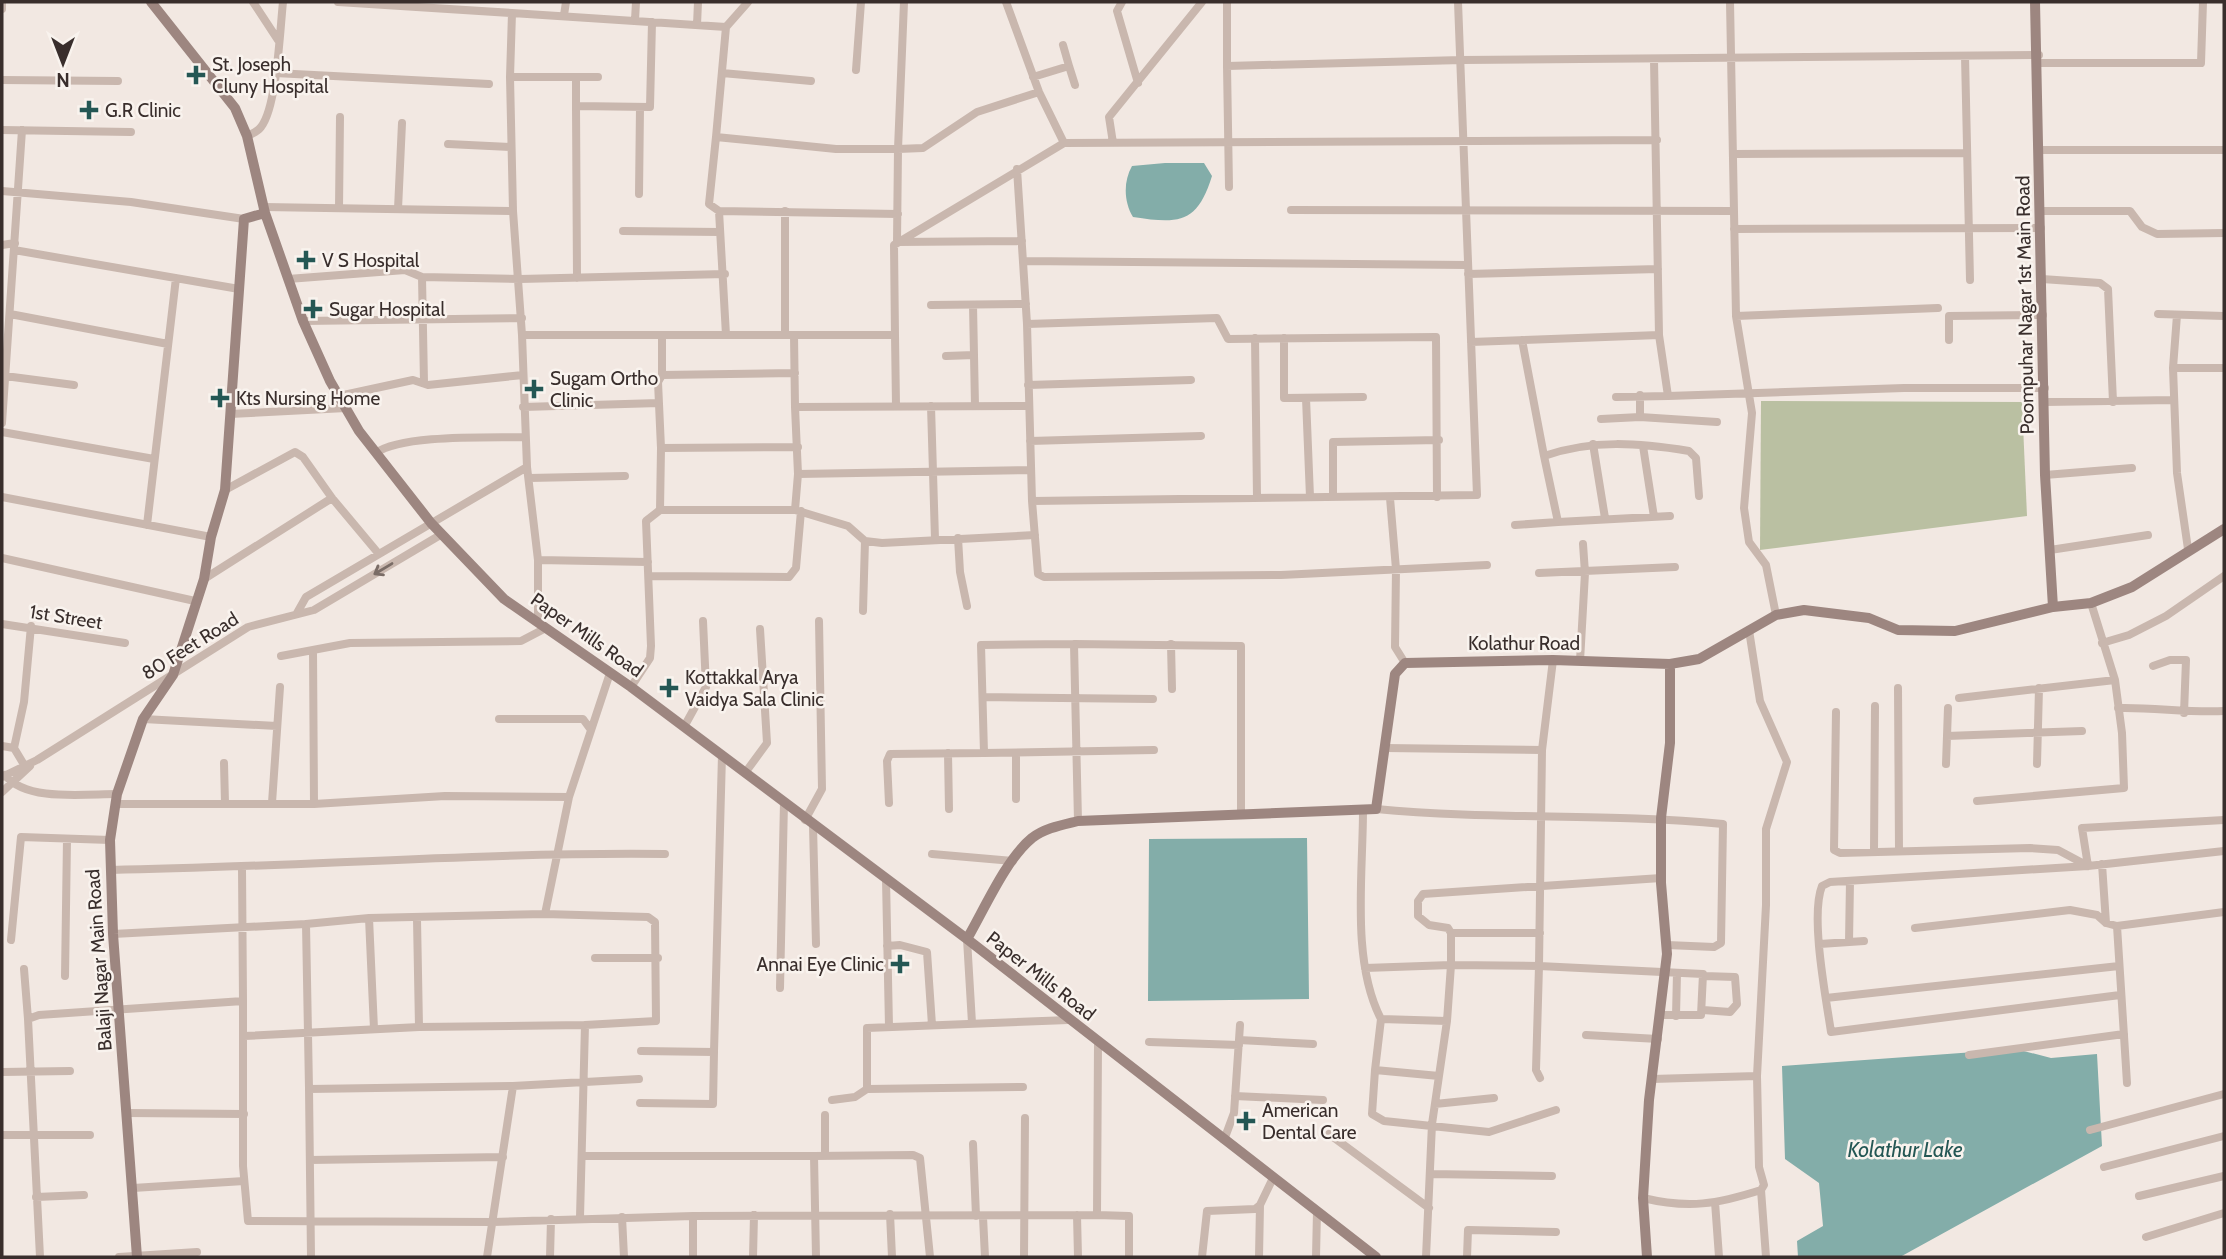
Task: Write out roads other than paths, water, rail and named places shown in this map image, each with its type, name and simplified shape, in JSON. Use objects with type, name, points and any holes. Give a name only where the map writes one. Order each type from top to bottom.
[{"type":"main road","name":"Paper Mills Road","points":[[151,2],[235,108],[247,136],[265,210],[303,321],[346,408],[376,453],[431,523],[504,599],[631,687],[967,939],[1376,1257]]},
{"type":"main road","name":"Poompuhar Nagar 1st Main Road","points":[[2035,2],[2039,59],[2045,475],[2053,607]]},
{"type":"main road","points":[[244,219],[265,210]]},
{"type":"main road","name":"Balaji Nagar Main Road","points":[[137,1257],[113,934],[110,840],[117,799],[143,719],[173,675],[204,579],[211,537],[225,490],[244,219]]},
{"type":"main road","name":"Kolathur Road","points":[[1405,663],[1553,660],[1670,664],[1699,659],[1776,615],[1804,610],[1868,618],[1898,630],[1955,631],[2053,607],[2091,603],[2132,587],[2188,549],[2224,529]]},
{"type":"main road","points":[[967,939],[1013,861],[1031,838],[1047,829],[1078,821],[1376,809],[1395,674],[1405,663]]},
{"type":"main road","points":[[1647,1257],[1643,1198],[1652,1079],[1664,994],[1671,973],[1661,878],[1661,818],[1670,743],[1670,664]]},
{"type":"street","points":[[2,2],[2,9]]},
{"type":"street","points":[[253,2],[278,40]]},
{"type":"street","points":[[247,136],[260,129],[265,119],[275,73],[283,2]]},
{"type":"street","points":[[338,2],[484,6],[512,13],[726,27]]},
{"type":"street","points":[[564,15],[566,2]]},
{"type":"street","points":[[635,20],[636,2]]},
{"type":"street","points":[[697,25],[698,2]]},
{"type":"street","points":[[748,2],[726,27],[709,204],[719,211],[898,214]]},
{"type":"street","points":[[856,70],[861,2]]},
{"type":"street","points":[[896,406],[892,254],[897,242],[904,2]]},
{"type":"street","points":[[1006,2],[1039,92],[1064,143]]},
{"type":"street","points":[[1122,2],[1117,12],[1138,83]]},
{"type":"street","points":[[1114,143],[1109,117],[1202,2]]},
{"type":"street","points":[[1227,2],[1229,187]]},
{"type":"street","points":[[1032,501],[1477,495],[1458,2]]},
{"type":"street","points":[[1730,2],[1736,316],[1752,413],[1744,508],[1749,542],[1766,565],[1776,615]]},
{"type":"street","points":[[1227,66],[1462,60],[1965,56],[2201,63],[2203,2]]},
{"type":"street","points":[[281,656],[374,641],[521,642],[541,625],[538,559],[527,467],[520,279],[513,211],[510,76],[512,13]]},
{"type":"street","points":[[576,106],[650,107],[652,22]]},
{"type":"street","points":[[1063,45],[1075,85]]},
{"type":"street","points":[[1965,56],[1970,280]]},
{"type":"street","points":[[1654,60],[1658,335],[1668,396]]},
{"type":"street","points":[[1034,77],[1069,66]]},
{"type":"street","points":[[275,73],[489,84]]},
{"type":"street","points":[[722,73],[811,81]]},
{"type":"street","points":[[510,76],[598,77]]},
{"type":"street","points":[[576,77],[577,278]]},
{"type":"street","points":[[2,80],[118,82]]},
{"type":"street","points":[[716,137],[836,149],[923,148],[977,112],[1039,92]]},
{"type":"street","points":[[639,194],[640,107]]},
{"type":"street","points":[[339,208],[340,117]]},
{"type":"street","points":[[398,209],[402,123]]},
{"type":"street","points":[[2,130],[131,132]]},
{"type":"street","points":[[2,424],[5,342],[12,295],[22,130]]},
{"type":"street","points":[[897,242],[1064,143],[1227,145],[1462,139],[1657,140]]},
{"type":"street","points":[[448,144],[511,147]]},
{"type":"street","points":[[2040,150],[2224,150]]},
{"type":"street","points":[[1733,154],[1966,153]]},
{"type":"street","points":[[1017,169],[1027,324],[1032,501],[1038,573],[1044,577],[1281,575],[1487,565]]},
{"type":"street","points":[[2,191],[131,202],[244,219]]},
{"type":"street","points":[[265,210],[339,208],[513,211]]},
{"type":"street","points":[[1291,210],[1734,211]]},
{"type":"street","points":[[719,211],[725,274],[726,335]]},
{"type":"street","points":[[2041,212],[2130,211],[2143,227],[2157,234],[2224,233]]},
{"type":"street","points":[[649,576],[789,577],[796,568],[798,447],[785,212]]},
{"type":"street","points":[[1734,229],[2041,228]]},
{"type":"street","points":[[623,231],[720,232]]},
{"type":"street","points":[[897,242],[1022,241]]},
{"type":"street","points":[[2,245],[239,289]]},
{"type":"street","points":[[1023,261],[1468,270],[1658,269]]},
{"type":"street","points":[[288,279],[405,270],[422,277],[520,279],[725,274]]},
{"type":"street","points":[[422,277],[424,383]]},
{"type":"street","points":[[147,525],[176,278]]},
{"type":"street","points":[[2042,279],[2100,283],[2108,289],[2113,402]]},
{"type":"street","points":[[2,295],[12,295]]},
{"type":"street","points":[[931,305],[1026,304]]},
{"type":"street","points":[[973,305],[975,406]]},
{"type":"street","points":[[1736,316],[1938,308]]},
{"type":"street","points":[[10,314],[168,344]]},
{"type":"street","points":[[2158,314],[2224,316]]},
{"type":"street","points":[[1949,340],[1950,316],[2043,315]]},
{"type":"street","points":[[2177,315],[2173,400],[2177,473],[2188,549]]},
{"type":"street","points":[[303,321],[522,318]]},
{"type":"street","points":[[1027,324],[1217,318],[1228,339],[1436,337],[1439,440],[1437,497]]},
{"type":"street","points":[[522,335],[895,335]]},
{"type":"street","points":[[660,510],[658,382],[662,375],[662,335]]},
{"type":"street","points":[[1471,342],[1658,335]]},
{"type":"street","points":[[1255,338],[1257,498]]},
{"type":"street","points":[[1284,338],[1284,398],[1363,397]]},
{"type":"street","points":[[1522,340],[1558,522]]},
{"type":"street","points":[[946,356],[974,355]]},
{"type":"street","points":[[2173,368],[2224,368]]},
{"type":"street","points":[[662,375],[795,373]]},
{"type":"street","points":[[339,396],[413,380],[424,383],[523,375]]},
{"type":"street","points":[[5,376],[74,385]]},
{"type":"street","points":[[1028,384],[1191,380]]},
{"type":"street","points":[[1616,397],[1750,391],[2045,388]]},
{"type":"street","points":[[1640,395],[1640,417]]},
{"type":"street","points":[[1306,398],[1310,496]]},
{"type":"street","points":[[2045,402],[2173,400]]},
{"type":"street","points":[[523,407],[659,403]]},
{"type":"street","points":[[931,406],[935,539]]},
{"type":"street","points":[[795,407],[1029,406]]},
{"type":"street","points":[[230,414],[346,408]]},
{"type":"street","points":[[1601,419],[1640,417],[1717,422]]},
{"type":"street","points":[[2,432],[154,459]]},
{"type":"street","points":[[1030,441],[1201,436]]},
{"type":"street","points":[[376,453],[386,446],[421,441],[525,437]]},
{"type":"street","points":[[1333,497],[1333,442],[1439,440]]},
{"type":"street","points":[[1545,456],[1593,444],[1643,446],[1692,453],[1697,461],[1699,496]]},
{"type":"street","points":[[1593,444],[1605,518]]},
{"type":"street","points":[[1643,446],[1654,517]]},
{"type":"street","points":[[661,447],[798,447]]},
{"type":"street","points":[[225,490],[295,452],[303,457],[332,498],[378,553]]},
{"type":"street","points":[[297,613],[306,597],[527,467]]},
{"type":"street","points":[[2045,475],[2132,468]]},
{"type":"street","points":[[798,474],[1031,470]]},
{"type":"street","points":[[530,478],[625,476]]},
{"type":"street","points":[[2,498],[211,537]]},
{"type":"street","points":[[204,579],[332,498]]},
{"type":"street","points":[[1390,498],[1396,569],[1395,647],[1405,663]]},
{"type":"street","points":[[631,687],[650,658],[646,521],[660,510],[798,510],[848,527],[865,541],[905,542],[1035,535]]},
{"type":"street","points":[[1514,525],[1670,516]]},
{"type":"street","name":"80 Feet Road","points":[[3,776],[26,767],[248,627],[314,610],[442,534]]},
{"type":"street","points":[[2050,550],[2148,535]]},
{"type":"street","points":[[958,538],[960,572],[967,606]]},
{"type":"street","points":[[863,611],[865,541]]},
{"type":"street","points":[[1580,661],[1585,573],[1583,544]]},
{"type":"street","points":[[2,558],[195,601]]},
{"type":"street","points":[[538,559],[648,562]]},
{"type":"street","points":[[1539,573],[1675,567]]},
{"type":"street","points":[[2102,643],[2129,635],[2166,616],[2224,576]]},
{"type":"street","points":[[1977,801],[2124,788],[2122,733],[2115,680],[2091,603]]},
{"type":"street","points":[[684,727],[706,687],[703,621]]},
{"type":"street","points":[[816,944],[809,822],[822,789],[819,621]]},
{"type":"street","name":"1st Street","points":[[2,624],[31,626],[125,643]]},
{"type":"street","points":[[26,767],[14,748],[24,702],[31,626]]},
{"type":"street","points":[[745,773],[767,743],[768,737],[760,629]]},
{"type":"street","points":[[1749,631],[1760,701],[1787,762],[1766,829],[1766,905],[1757,1076],[1759,1167],[1764,1185],[1761,1190],[1766,1257]]},
{"type":"street","points":[[1074,644],[1078,821]]},
{"type":"street","points":[[1171,644],[1172,689]]},
{"type":"street","points":[[984,753],[981,645],[1241,646],[1241,815]]},
{"type":"street","points":[[313,650],[314,804]]},
{"type":"street","points":[[1540,1078],[1536,1070],[1542,750],[1553,660]]},
{"type":"street","points":[[2153,666],[2170,660],[2186,660],[2184,713]]},
{"type":"street","points":[[545,914],[569,797],[610,673]]},
{"type":"street","points":[[1959,698],[2115,680]]},
{"type":"street","points":[[272,803],[280,687]]},
{"type":"street","points":[[1898,688],[1899,851]]},
{"type":"street","points":[[2037,764],[2040,735],[2039,688]]},
{"type":"street","points":[[984,696],[1153,699]]},
{"type":"street","points":[[1874,852],[1875,706]]},
{"type":"street","points":[[2118,708],[2154,707],[2184,713],[2224,711]]},
{"type":"street","points":[[1946,764],[1948,708]]},
{"type":"street","points":[[1836,712],[1832,845],[1839,853],[1980,847],[2058,850],[2088,866]]},
{"type":"street","points":[[143,719],[278,726]]},
{"type":"street","points":[[499,719],[583,719],[591,730]]},
{"type":"street","points":[[1947,736],[2040,735],[2082,731]]},
{"type":"street","points":[[2,746],[14,748]]},
{"type":"street","points":[[1385,748],[1542,750]]},
{"type":"street","points":[[889,803],[887,757],[895,753],[1154,750]]},
{"type":"street","points":[[1016,752],[1016,799]]},
{"type":"street","points":[[948,753],[949,809]]},
{"type":"street","points":[[640,1103],[713,1104],[722,755]]},
{"type":"street","points":[[224,763],[225,803]]},
{"type":"street","name":"80 Feet Road","points":[[2,792],[26,767]]},
{"type":"street","points":[[3,776],[11,783],[32,792],[117,799],[314,804],[445,796],[569,797]]},
{"type":"street","points":[[780,988],[784,802]]},
{"type":"street","points":[[1376,809],[1458,817],[1661,818],[1723,824],[1721,943],[1714,947],[1667,945]]},
{"type":"street","points":[[1363,810],[1365,968],[1374,1005],[1381,1019],[1372,1114],[1384,1121],[1494,1131],[1556,1110]]},
{"type":"street","points":[[2088,866],[2082,828],[2224,820]]},
{"type":"street","points":[[11,940],[21,837],[110,840]]},
{"type":"street","points":[[65,976],[67,839]]},
{"type":"street","points":[[2120,995],[1830,1032],[1820,944],[1818,896],[1822,886],[1830,882],[2088,866],[2224,851]]},
{"type":"street","points":[[111,870],[242,868],[559,852],[665,854]]},
{"type":"street","points":[[932,854],[1013,861]]},
{"type":"street","points":[[2102,864],[2106,923]]},
{"type":"street","points":[[242,868],[244,1181],[248,1221],[494,1222],[580,1217],[890,1214],[980,1217],[1129,1216],[1129,1257]]},
{"type":"street","points":[[1426,1257],[1432,1124],[1447,1021],[1451,933],[1448,928],[1422,922],[1418,916],[1419,897],[1467,890],[1661,878]]},
{"type":"street","points":[[886,879],[889,1027]]},
{"type":"street","points":[[1849,942],[1850,881]]},
{"type":"street","points":[[1915,928],[2070,910],[2097,915],[2106,923],[2117,926],[2224,912]]},
{"type":"street","points":[[113,934],[369,918],[545,914],[648,917],[655,922],[657,928],[656,1021],[585,1025],[419,1027],[244,1036]]},
{"type":"street","points":[[369,918],[374,1029]]},
{"type":"street","points":[[417,919],[419,1027]]},
{"type":"street","points":[[306,924],[312,1257]]},
{"type":"street","points":[[2117,926],[2127,1083]]},
{"type":"street","points":[[1451,933],[1540,933]]},
{"type":"street","points":[[967,939],[972,1024]]},
{"type":"street","points":[[1820,944],[1864,941]]},
{"type":"street","points":[[887,946],[928,952],[933,1025]]},
{"type":"street","points":[[595,958],[658,958]]},
{"type":"street","points":[[1365,968],[1539,966],[1735,977],[1737,1004],[1730,1012],[1703,1010]]},
{"type":"street","points":[[1826,998],[2119,966]]},
{"type":"street","points":[[24,969],[40,1257]]},
{"type":"street","points":[[1671,973],[1679,995],[1676,1016]]},
{"type":"street","points":[[1662,1015],[1697,1016],[1703,1010],[1704,976]]},
{"type":"street","points":[[1664,994],[1679,995]]},
{"type":"street","points":[[28,1019],[39,1015],[243,1001]]},
{"type":"street","points":[[1381,1019],[1447,1021]]},
{"type":"street","points":[[867,1089],[867,1028],[1068,1020]]},
{"type":"street","points":[[580,1217],[584,1156],[585,1025]]},
{"type":"street","points":[[1224,1140],[1231,1125],[1240,1025]]},
{"type":"street","points":[[1969,1055],[2124,1034]]},
{"type":"street","points":[[1586,1035],[1658,1039]]},
{"type":"street","points":[[1149,1042],[1312,1044]]},
{"type":"street","points":[[1097,1215],[1098,1043]]},
{"type":"street","points":[[641,1051],[714,1052]]},
{"type":"street","points":[[1375,1070],[1439,1076]]},
{"type":"street","points":[[2,1072],[70,1072]]},
{"type":"street","points":[[1652,1079],[1757,1076]]},
{"type":"street","points":[[309,1089],[513,1086],[639,1079]]},
{"type":"street","points":[[486,1257],[494,1222],[513,1086]]},
{"type":"street","points":[[832,1100],[855,1097],[867,1089],[1023,1087]]},
{"type":"street","points":[[2090,1130],[2224,1094]]},
{"type":"street","points":[[1235,1096],[1323,1100]]},
{"type":"street","points":[[1435,1104],[1494,1098]]},
{"type":"street","points":[[128,1113],[244,1114]]},
{"type":"street","points":[[825,1115],[825,1156]]},
{"type":"street","points":[[1024,1257],[1025,1118]]},
{"type":"street","points":[[1329,1134],[1429,1208]]},
{"type":"street","points":[[2,1136],[90,1135]]},
{"type":"street","points":[[2104,1167],[2224,1136]]},
{"type":"street","points":[[973,1144],[985,1257]]},
{"type":"street","points":[[584,1156],[914,1155],[920,1158],[928,1214],[930,1257]]},
{"type":"street","points":[[814,1156],[816,1257]]},
{"type":"street","points":[[310,1160],[503,1157]]},
{"type":"street","points":[[1430,1174],[1552,1176]]},
{"type":"street","points":[[2139,1196],[2224,1176]]},
{"type":"street","points":[[1259,1257],[1260,1205],[1273,1178]]},
{"type":"street","points":[[133,1188],[244,1181]]},
{"type":"street","points":[[1643,1198],[1686,1206],[1715,1202],[1761,1190]]},
{"type":"street","points":[[36,1197],[84,1195]]},
{"type":"street","points":[[1715,1202],[1719,1257]]},
{"type":"street","points":[[1202,1257],[1207,1211],[1255,1209],[1260,1205]]},
{"type":"street","points":[[1316,1257],[1317,1211]]},
{"type":"street","points":[[2146,1237],[2224,1213]]},
{"type":"street","points":[[890,1214],[892,1257]]},
{"type":"street","points":[[753,1257],[754,1215]]},
{"type":"street","points":[[1077,1215],[1079,1257]]},
{"type":"street","points":[[693,1216],[693,1257]]},
{"type":"street","points":[[622,1217],[624,1257]]},
{"type":"street","points":[[550,1257],[551,1219]]},
{"type":"street","points":[[1467,1257],[1468,1230],[1556,1232]]},
{"type":"street","points":[[119,1257],[197,1252]]},
{"type":"water","points":[[1204,163],[1212,176],[1200,204],[1193,212],[1174,220],[1133,217],[1126,192],[1132,166]]},
{"type":"water","points":[[1307,838],[1309,999],[1148,1001],[1149,839]]},
{"type":"water","name":"Kolathur Lake","points":[[2016,1049],[2051,1058],[2097,1054],[2102,1146],[1900,1257],[1798,1257],[1797,1241],[1823,1226],[1819,1183],[1785,1159],[1782,1066]]},
{"type":"place","name":"St. Joseph Cluny Hospital","points":[[196,75]]},
{"type":"place","name":"G.R Clinic","points":[[89,110]]},
{"type":"place","name":"V S Hospital","points":[[306,260]]},
{"type":"place","name":"Sugar Hospital","points":[[313,309]]},
{"type":"place","name":"Sugam Ortho Clinic","points":[[534,389]]},
{"type":"place","name":"Kts Nursing Home","points":[[220,398]]},
{"type":"place","name":"Kottakkal Arya Vaidya Sala Clinic","points":[[669,688]]},
{"type":"place","name":"Annai Eye Clinic","points":[[900,964]]},
{"type":"place","name":"American Dental Care","points":[[1246,1121]]}]
